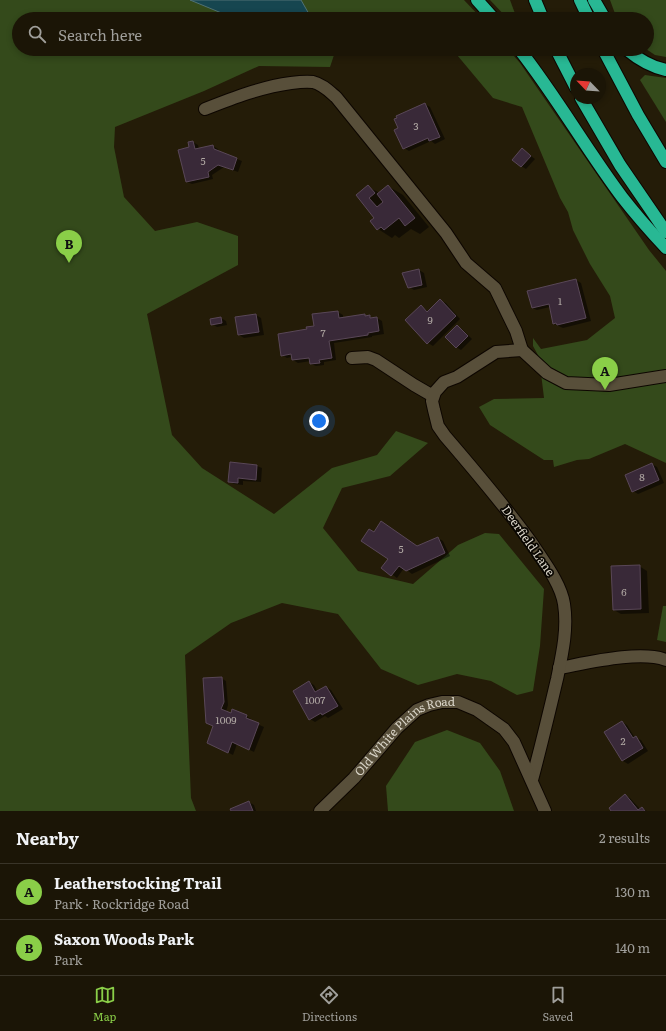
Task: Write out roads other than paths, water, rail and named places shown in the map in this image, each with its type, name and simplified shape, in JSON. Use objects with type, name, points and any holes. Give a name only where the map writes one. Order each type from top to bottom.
[{"type":"highway","points":[[477,0],[488,12]]},
{"type":"highway","points":[[535,0],[540,12]]},
{"type":"highway","points":[[580,0],[586,12]]},
{"type":"highway","points":[[594,0],[601,12]]},
{"type":"highway","points":[[524,56],[622,196],[643,223],[666,248]]},
{"type":"highway","points":[[560,56],[570,76]]},
{"type":"highway","points":[[607,56],[638,115],[666,162]]},
{"type":"highway","points":[[636,56],[651,65],[666,70]]},
{"type":"highway","points":[[584,104],[620,166],[666,232]]},
{"type":"street","points":[[205,109],[241,95],[276,85],[312,82],[324,88],[336,97],[411,189],[446,233],[466,263],[495,288],[516,331],[522,350],[547,374],[566,383],[609,385],[666,376]]},
{"type":"street","points":[[352,358],[368,358],[376,360],[414,385],[434,394],[444,382],[457,377],[496,352],[522,350]]},
{"type":"street","name":"Deerfield Lane","points":[[434,394],[432,401],[438,426],[499,501],[546,563],[560,591],[564,603],[566,630],[546,731],[532,780]]},
{"type":"street","points":[[559,668],[629,657],[659,658],[666,660]]},
{"type":"street","name":"Old White Plains Road","points":[[320,811],[354,778],[397,728],[417,710],[442,702],[458,702],[477,710],[504,729],[514,742],[545,811]]},
{"type":"water","points":[[190,0],[301,0],[308,12],[219,12]]},
{"type":"place","name":"Saxon Woods Park","points":[[69,263]]},
{"type":"place","name":"Leatherstocking Trail","points":[[605,390]]}]
